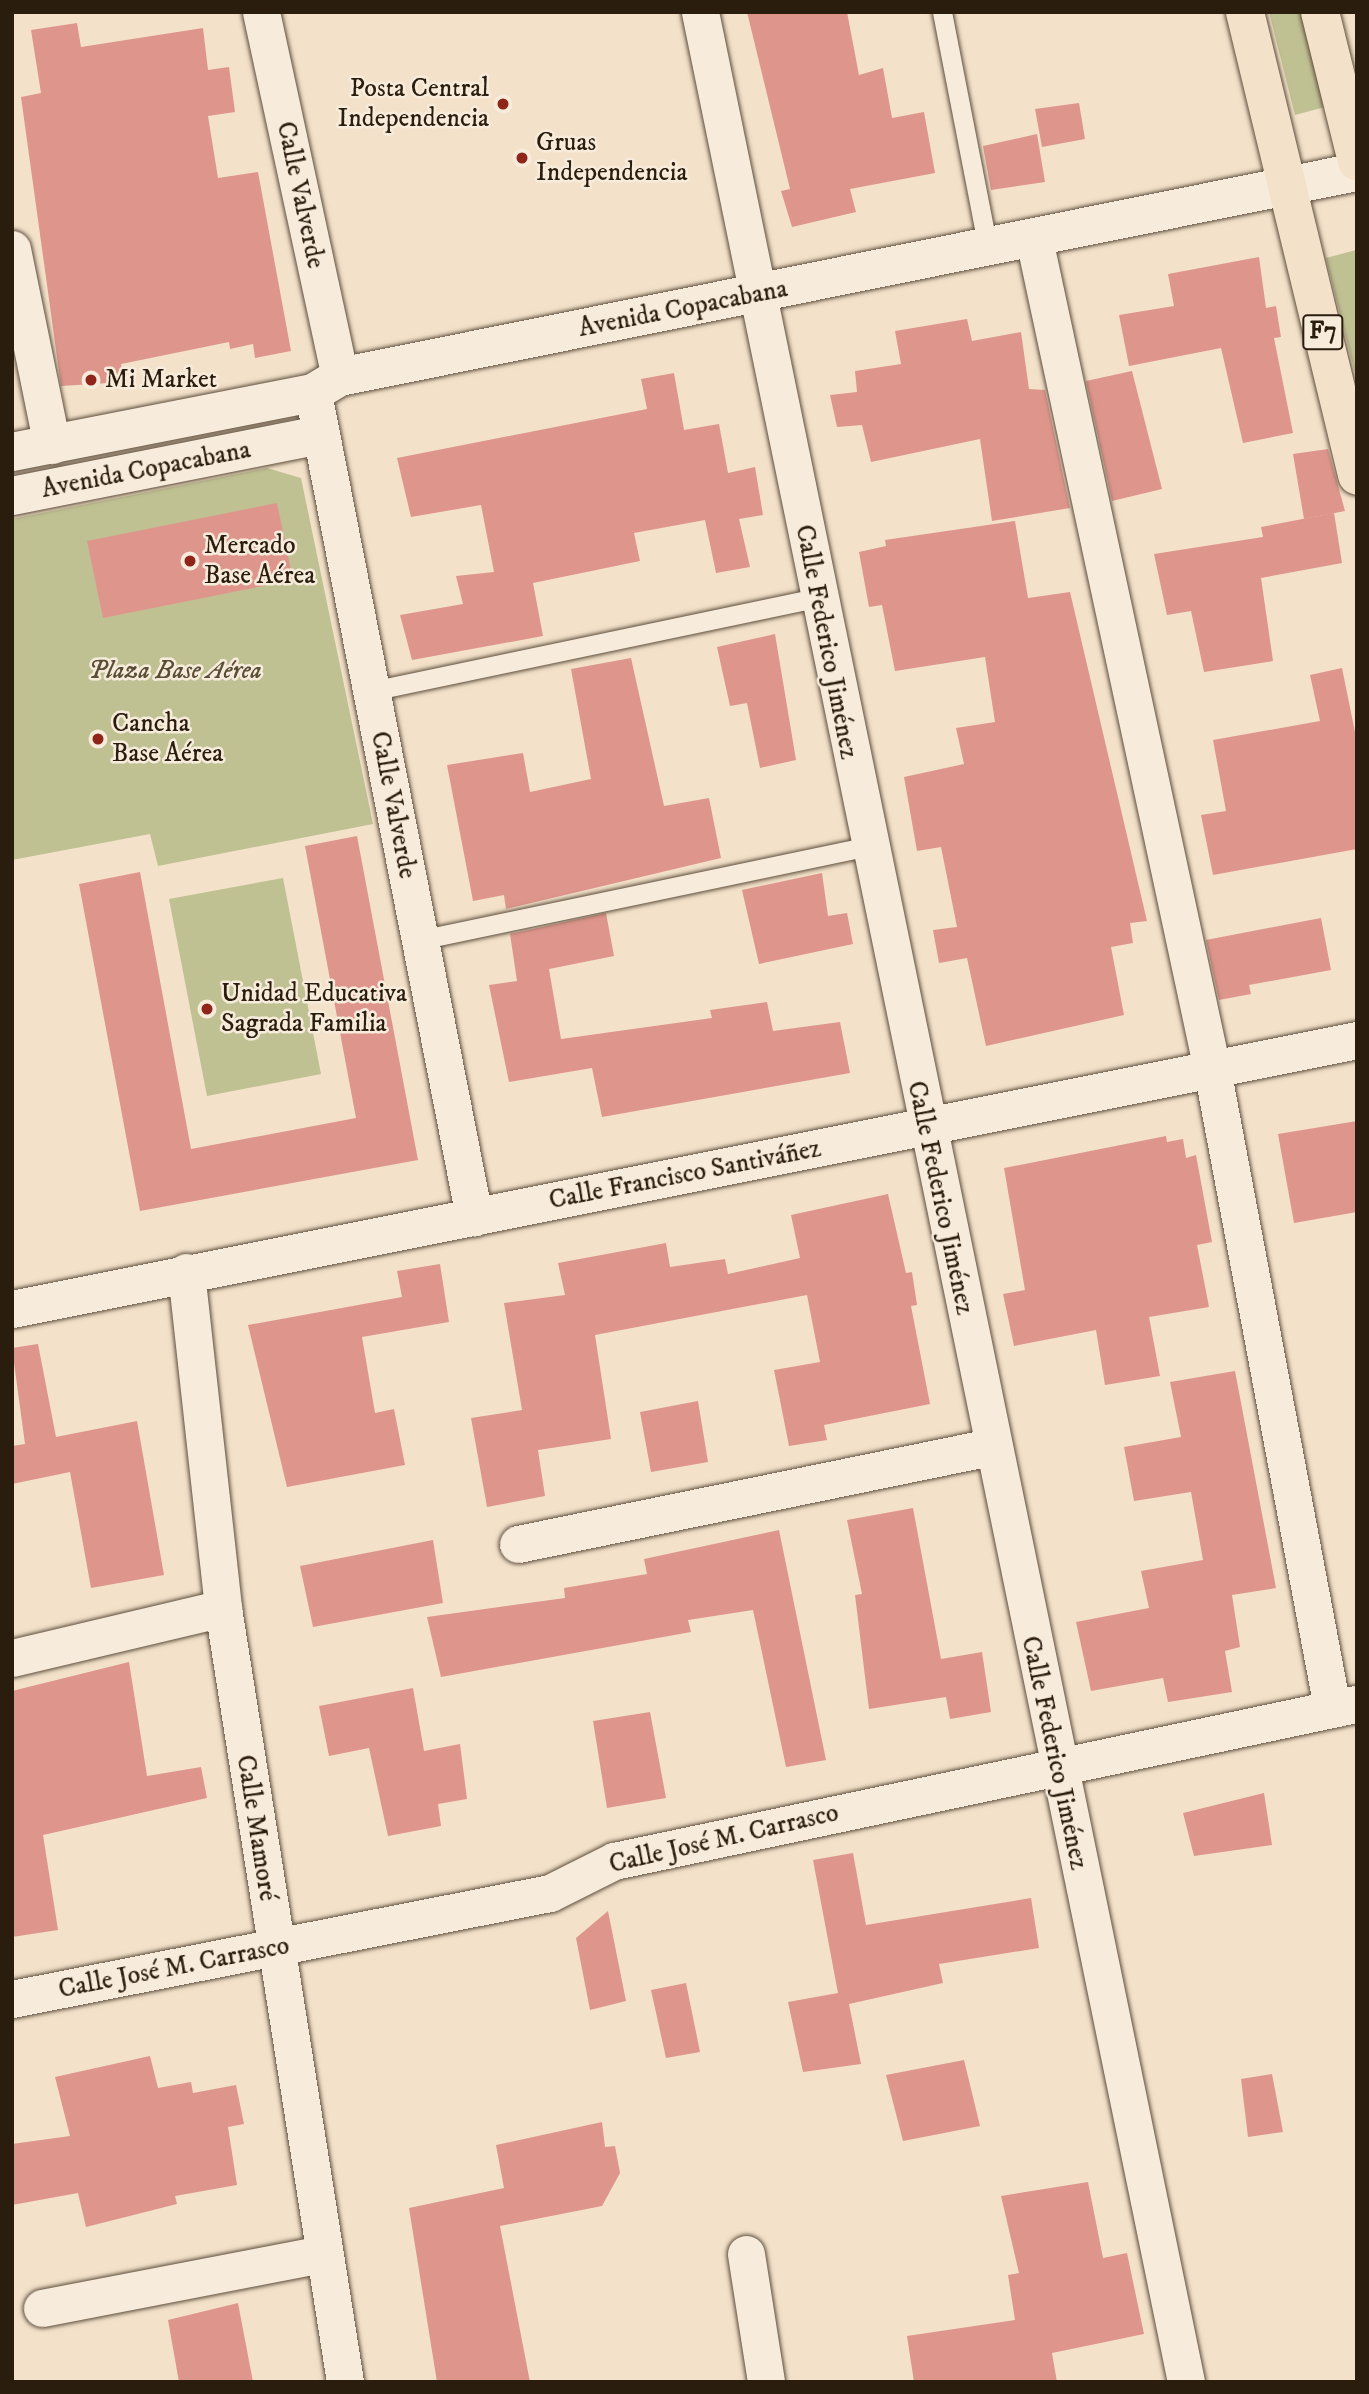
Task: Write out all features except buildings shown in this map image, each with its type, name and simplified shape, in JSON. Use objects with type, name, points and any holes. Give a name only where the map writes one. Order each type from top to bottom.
[{"type":"highway","name":"F7","points":[[1245,12],[1357,476]]},
{"type":"highway","points":[[1320,12],[1357,161]]},
{"type":"main road","name":"Avenida Copacabana","points":[[12,452],[758,294],[1289,188],[1357,172]]},
{"type":"main road","name":"Avenida Copacabana","points":[[12,496],[320,435]]},
{"type":"street","name":"Calle Valverde","points":[[261,12],[327,385],[320,435],[474,1217]]},
{"type":"street","name":"Calle Federico Jiménez","points":[[701,12],[867,846],[1055,1763],[1186,2382]]},
{"type":"street","points":[[1034,239],[1345,1706]]},
{"type":"street","points":[[12,249],[52,445]]},
{"type":"street","name":"Calle Francisco Santiváñez","points":[[12,1309],[186,1272],[1357,1040]]},
{"type":"street","name":"Calle Mamoré","points":[[186,1272],[223,1608],[274,1950],[345,2382]]},
{"type":"street","points":[[518,1544],[992,1447]]},
{"type":"street","points":[[12,1658],[223,1608]]},
{"type":"street","name":"Calle José M. Carrasco","points":[[12,1998],[274,1950],[550,1893],[614,1861],[1055,1763],[1345,1706]]},
{"type":"street","points":[[746,2253],[766,2382]]},
{"type":"street","points":[[42,2308],[323,2254]]},
{"type":"lane","points":[[946,13],[988,248]]},
{"type":"lane","points":[[371,691],[817,598]]},
{"type":"lane","points":[[419,940],[867,846]]},
{"type":"green space","points":[[1269,12],[1302,12],[1325,107],[1295,115]]},
{"type":"green space","points":[[1356,250],[1357,255],[1357,381],[1326,258]]},
{"type":"green space","name":"Plaza Base Aérea","points":[[267,468],[301,478],[373,824],[158,866],[150,834],[12,860],[12,519]]},
{"type":"green space","points":[[283,878],[321,1074],[207,1096],[169,899]]},
{"type":"place","name":"Posta Central Independencia","points":[[503,104]]},
{"type":"place","name":"Gruas Independencia","points":[[522,158]]},
{"type":"place","name":"Mi Market","points":[[91,380]]},
{"type":"place","name":"Mercado Base Aérea","points":[[190,561]]},
{"type":"place","name":"Cancha Base Aérea","points":[[98,739]]},
{"type":"place","name":"Unidad Educativa Sagrada Familia","points":[[207,1009]]}]
